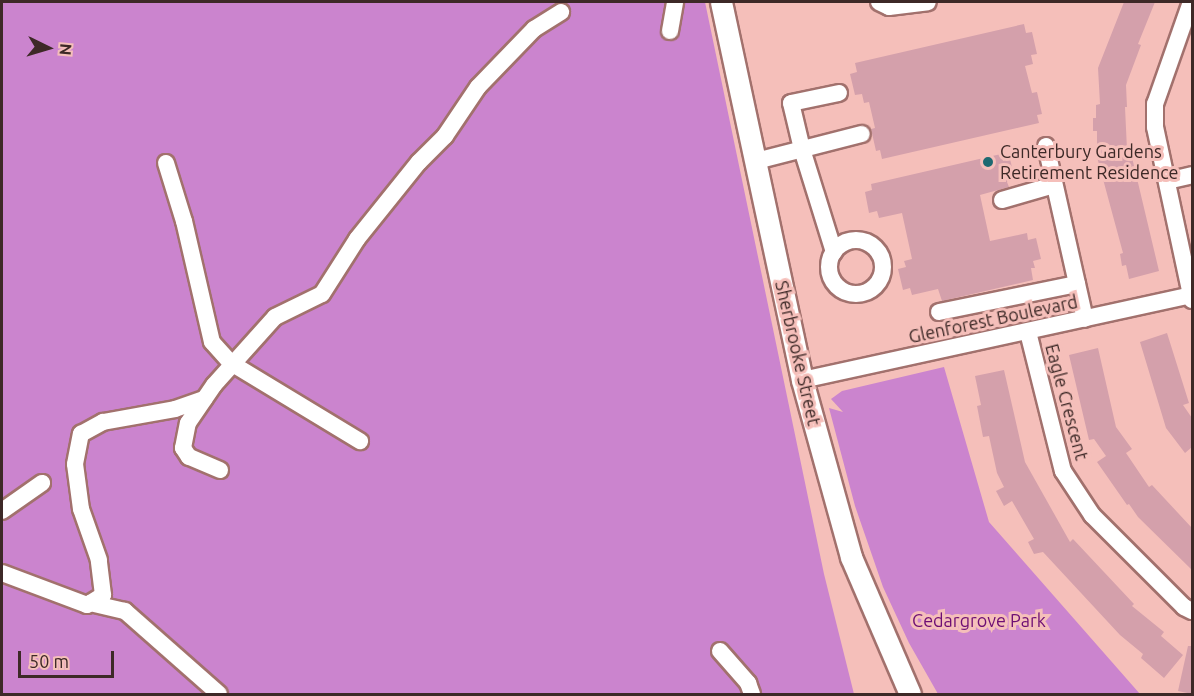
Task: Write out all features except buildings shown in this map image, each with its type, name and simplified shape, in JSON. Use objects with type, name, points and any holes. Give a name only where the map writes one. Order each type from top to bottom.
[{"type":"main road","name":"Sherbrooke Street","points":[[721,2],[802,380],[851,557],[910,694]]},
{"type":"street","points":[[670,30],[675,2]]},
{"type":"street","points":[[879,2],[889,7],[928,2]]},
{"type":"street","points":[[1191,2],[1155,104],[1155,127],[1192,297]]},
{"type":"street","points":[[220,470],[189,456],[183,447],[184,432],[204,399],[231,363],[275,317],[322,294],[357,239],[419,162],[445,135],[478,87],[534,29],[561,12]]},
{"type":"street","points":[[834,252],[802,150],[791,103],[839,93]]},
{"type":"street","points":[[756,161],[862,134]]},
{"type":"street","points":[[1046,146],[1085,319]]},
{"type":"street","points":[[166,163],[184,221],[212,342],[231,363],[360,441]]},
{"type":"street","points":[[1167,182],[1192,175]]},
{"type":"street","points":[[1002,200],[1054,185]]},
{"type":"street","points":[[939,312],[1077,284]]},
{"type":"street","name":"Glenforest Boulevard","points":[[802,380],[1192,297]]},
{"type":"street","name":"Eagle Crescent","points":[[1028,332],[1064,471],[1092,515],[1184,607],[1192,611]]},
{"type":"street","points":[[2,573],[87,605],[103,595],[99,560],[81,509],[75,464],[81,434],[103,423],[175,409],[204,399]]},
{"type":"street","points":[[2,511],[42,483]]},
{"type":"street","points":[[90,603],[125,611],[219,694]]},
{"type":"street","points":[[720,651],[748,683],[752,694]]},
{"type":"green space","points":[[2,2],[705,2],[824,574],[854,694],[2,694]]},
{"type":"green space","name":"Cedargrove Park","points":[[944,367],[989,522],[1140,694],[938,694],[909,643],[883,587],[855,506],[829,408],[843,412],[831,399],[842,391]]},
{"type":"place","name":"Canterbury Gardens Retirement Residence","points":[[988,162]]}]
